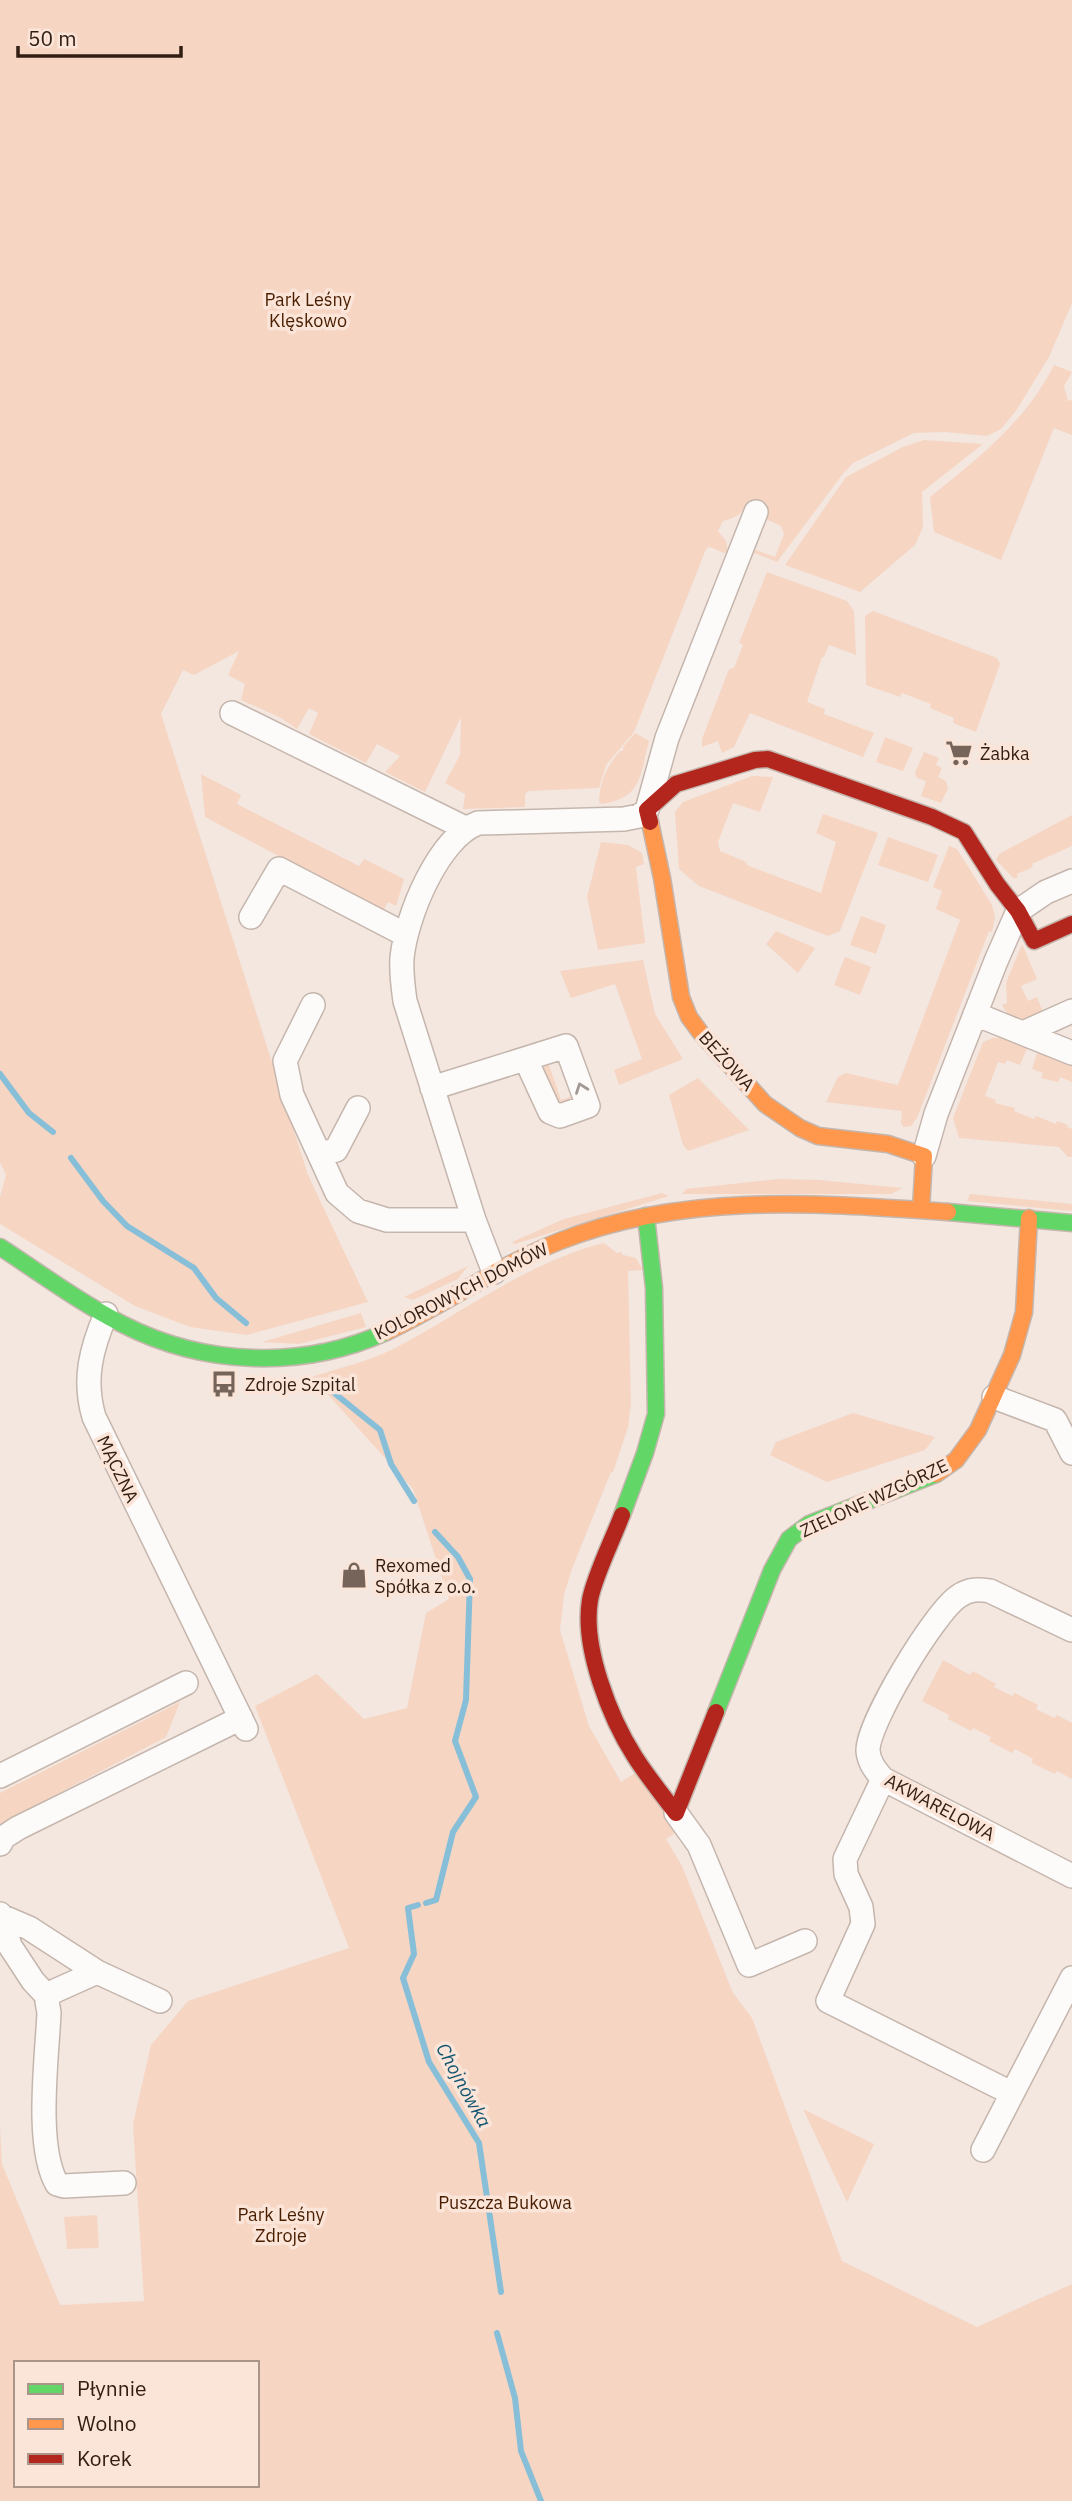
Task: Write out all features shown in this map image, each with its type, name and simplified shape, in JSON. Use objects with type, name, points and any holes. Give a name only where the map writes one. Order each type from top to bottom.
[{"type":"street","points":[[647,810],[667,738],[756,512]]},
{"type":"street","points":[[232,713],[465,828]]},
{"type":"street","points":[[494,1272],[474,1220],[405,1001],[402,974],[406,935],[411,918],[449,844],[465,828],[478,823],[624,819],[639,816],[676,784],[738,764],[768,759],[932,817],[964,832],[997,884],[1018,911],[1034,941],[1072,924]]},
{"type":"street","name":"BEŻOWA","points":[[647,810],[662,878],[681,997],[689,1017],[700,1032],[765,1104],[800,1128],[818,1136],[888,1144],[924,1156]]},
{"type":"street","points":[[251,918],[279,869],[406,935]]},
{"type":"street","points":[[920,1209],[924,1156],[936,1114],[1018,911],[1046,892],[1072,881]]},
{"type":"street","points":[[313,1004],[285,1061],[292,1095],[337,1193],[358,1211],[387,1220],[474,1220]]},
{"type":"street","points":[[1023,1033],[1072,1011]]},
{"type":"street","points":[[975,1014],[1072,1053]]},
{"type":"street","points":[[432,1088],[526,1060]]},
{"type":"street","points":[[320,1154],[336,1150],[358,1108]]},
{"type":"street","name":"KOLOROWYCH DOMÓW","points":[[106,1314],[139,1332],[198,1352],[262,1359],[307,1356],[362,1342],[397,1328],[494,1272],[540,1249],[581,1233],[646,1216],[709,1206],[757,1204],[920,1209],[1072,1223]]},
{"type":"street","points":[[646,1216],[654,1288],[656,1414],[645,1453],[594,1588],[588,1616],[594,1657],[625,1739],[699,1845],[749,1965],[805,1941]]},
{"type":"street","name":"ZIELONE WZGÓRZE","points":[[676,1813],[760,1598],[789,1539],[809,1524],[938,1473],[967,1448],[1012,1355],[1024,1312],[1029,1219]]},
{"type":"street","points":[[0,1247],[106,1314]]},
{"type":"street","name":"MĄCZNA","points":[[0,1844],[4,1837],[18,1828],[244,1723],[94,1417],[88,1398],[87,1381],[91,1354],[106,1314]]},
{"type":"street","points":[[994,1397],[1061,1416],[1072,1453]]},
{"type":"street","name":"AKWARELOWA","points":[[1072,1630],[990,1591],[978,1589],[958,1596],[945,1607],[915,1650],[873,1731],[868,1752],[871,1762],[883,1779],[1072,1876]]},
{"type":"street","points":[[0,1776],[186,1683]]},
{"type":"street","points":[[883,1779],[845,1858],[846,1874],[861,1907],[863,1924],[828,2001],[1011,2093]]},
{"type":"street","points":[[0,1915],[29,1928],[97,1972],[160,2001]]},
{"type":"street","points":[[0,1915],[10,1946],[33,1981],[46,1995],[49,2013],[44,2129],[46,2155],[52,2176],[57,2184],[64,2186],[124,2183]]},
{"type":"street","points":[[46,1995],[97,1972]]},
{"type":"street","points":[[983,2150],[1072,1978]]},
{"type":"green space","name":"Park Leśny Klęskowo","points":[[0,0],[1072,0],[1072,303],[1049,357],[1016,411],[1001,429],[987,436],[945,432],[914,433],[853,463],[777,562],[752,552],[753,549],[775,557],[784,534],[781,526],[766,519],[767,507],[750,500],[739,514],[723,521],[718,531],[726,541],[728,552],[710,547],[706,549],[634,732],[606,765],[599,788],[528,791],[525,794],[525,807],[463,809],[465,794],[445,783],[460,755],[461,717],[425,792],[385,772],[400,756],[377,744],[366,763],[309,734],[318,713],[309,708],[297,729],[281,718],[241,700],[245,684],[228,675],[239,651],[194,675],[183,670],[161,714],[308,1175],[368,1302],[247,1335],[190,1327],[135,1306],[0,1224],[0,1197],[6,1175],[0,1162]]},
{"type":"green space","points":[[1054,365],[1072,372],[1064,386],[1068,401],[1072,400],[1072,435],[1054,428],[1001,560],[934,532],[930,497],[1000,437],[1030,404]]},
{"type":"green space","points":[[924,440],[983,444],[922,492],[923,527],[915,545],[860,592],[785,565],[846,477],[903,447]]},
{"type":"green space","points":[[767,572],[847,601],[854,611],[856,655],[829,645],[822,657],[807,702],[825,709],[824,714],[874,733],[863,757],[750,713],[734,747],[722,753],[718,741],[702,747],[702,739],[729,669],[734,668],[743,645],[739,643]]},
{"type":"green space","points":[[873,611],[997,658],[1000,664],[976,732],[953,723],[954,718],[930,708],[931,704],[902,693],[900,697],[866,685],[865,616]]},
{"type":"green space","points":[[635,733],[649,741],[637,783],[625,796],[602,804],[599,802],[600,794],[607,769]]},
{"type":"green space","points":[[885,737],[913,748],[903,771],[876,762]]},
{"type":"green space","points":[[924,752],[939,758],[936,765],[942,768],[938,777],[946,781],[948,788],[941,803],[921,796],[926,781],[917,778],[915,773]]},
{"type":"green space","points":[[201,774],[241,795],[237,804],[359,866],[364,859],[404,879],[396,906],[388,902],[383,911],[205,817]]},
{"type":"green space","points":[[752,776],[773,777],[760,812],[733,803],[718,842],[720,851],[744,861],[749,866],[821,893],[836,842],[816,833],[823,814],[878,833],[840,931],[828,936],[699,886],[679,869],[675,812],[683,802]]},
{"type":"green space","points":[[1072,815],[1072,846],[1032,864],[1033,867],[1017,874],[1018,877],[1014,879],[996,860],[999,854]]},
{"type":"green space","points":[[888,837],[938,855],[928,882],[878,865]]},
{"type":"green space","points":[[601,842],[628,845],[642,853],[644,864],[636,867],[645,943],[598,950],[587,897]]},
{"type":"green space","points":[[949,846],[957,849],[992,905],[995,917],[992,932],[989,931],[917,1118],[911,1126],[903,1127],[902,1111],[826,1102],[838,1077],[846,1073],[898,1085],[960,920],[936,909],[942,891],[933,887]]},
{"type":"green space","points":[[861,916],[886,925],[876,954],[850,945]]},
{"type":"green space","points":[[776,931],[815,948],[798,973],[766,944]]},
{"type":"green space","points":[[1022,944],[1037,979],[1021,986],[1028,1001],[1037,997],[1044,1014],[1020,1021],[1011,1017],[1002,1005],[1007,1003],[1006,983]]},
{"type":"green space","points":[[845,957],[871,967],[860,995],[834,985]]},
{"type":"green space","points":[[643,960],[655,1014],[683,1059],[619,1085],[614,1070],[642,1059],[615,984],[571,998],[560,971]]},
{"type":"green space","points":[[993,1038],[1009,1038],[1010,1041],[1028,1046],[1020,1065],[1007,1060],[1005,1064],[998,1062],[985,1096],[1034,1119],[1036,1116],[1056,1124],[1057,1121],[1068,1125],[1067,1127],[1072,1129],[1072,1157],[1068,1157],[1059,1147],[959,1138],[953,1118],[983,1042]]},
{"type":"green space","points":[[1038,1050],[1072,1064],[1072,1082],[1060,1077],[1058,1082],[1041,1078],[1043,1073],[1032,1069]]},
{"type":"green space","points":[[565,1059],[549,1065],[561,1100],[577,1095],[576,1101],[559,1109],[540,1063],[542,1060]]},
{"type":"green space","points":[[698,1078],[749,1130],[688,1151],[683,1145],[669,1095]]},
{"type":"green space","points":[[779,1179],[903,1188],[891,1194],[682,1194],[686,1189]]},
{"type":"green space","points":[[662,1193],[669,1196],[515,1244],[512,1242],[564,1219]]},
{"type":"green space","points":[[970,1194],[1072,1204],[1072,1211],[967,1201]]},
{"type":"green space","name":"Puszcza Bukowa","points":[[604,1243],[617,1253],[636,1258],[643,1270],[628,1271],[631,1404],[628,1427],[564,1595],[560,1630],[589,1726],[621,1782],[635,1773],[678,1831],[666,1839],[682,1866],[733,1993],[752,2018],[842,2261],[977,2327],[1072,2284],[1072,2501],[0,2501],[0,2125],[2,2164],[60,2305],[144,2301],[133,2124],[151,2045],[188,2001],[349,1948],[255,1706],[317,1674],[364,1719],[407,1708],[426,1613],[449,1599],[413,1489],[312,1377],[383,1354],[548,1263]]},
{"type":"green space","points":[[468,1266],[458,1279],[413,1300],[404,1297]]},
{"type":"green space","points":[[361,1313],[366,1327],[299,1344],[262,1342]]},
{"type":"green space","points":[[853,1413],[935,1437],[925,1450],[827,1482],[770,1455],[776,1442]]},
{"type":"green space","points":[[943,1660],[970,1675],[973,1671],[996,1684],[994,1687],[1012,1696],[1015,1693],[1038,1705],[1036,1709],[1054,1718],[1057,1715],[1072,1723],[1072,1779],[1032,1763],[1033,1759],[1015,1749],[1012,1753],[989,1741],[991,1737],[973,1728],[971,1731],[948,1719],[949,1715],[922,1701]]},
{"type":"green space","points":[[180,1702],[166,1737],[0,1824],[0,1793]]},
{"type":"green space","points":[[803,2109],[874,2144],[847,2202]]},
{"type":"green space","points":[[97,2215],[99,2248],[67,2249],[64,2217]]},
{"type":"waterway","name":"Chojnówka","points":[[0,1074],[29,1113],[53,1132]]},
{"type":"waterway","name":"Chojnówka","points":[[71,1158],[103,1201],[127,1226],[194,1268],[216,1298],[246,1323]]},
{"type":"waterway","name":"Chojnówka","points":[[323,1384],[380,1430],[391,1464],[414,1501]]},
{"type":"waterway","name":"Chojnówka","points":[[426,1903],[436,1900],[453,1832],[476,1797],[455,1741],[466,1700],[470,1579],[458,1557],[435,1532]]},
{"type":"waterway","name":"Chojnówka","points":[[418,1905],[408,1908],[414,1954],[403,1978],[429,2062],[479,2143],[501,2292]]},
{"type":"waterway","name":"Chojnówka","points":[[497,2333],[515,2398],[521,2451],[541,2501]]},
{"type":"traffic: fast","points":[[948,1212],[1072,1223]]},
{"type":"traffic: fast","points":[[622,1515],[656,1414],[654,1288],[646,1216]]},
{"type":"traffic: fast","points":[[0,1247],[75,1297],[122,1324],[153,1338],[186,1348],[219,1355],[287,1357],[321,1353],[386,1332]]},
{"type":"traffic: fast","points":[[716,1712],[772,1570],[789,1539],[809,1524],[936,1474]]},
{"type":"traffic: slow","points":[[650,822],[681,997],[689,1017],[765,1104],[800,1128],[818,1136],[888,1144],[924,1156],[921,1209]]},
{"type":"traffic: slow","points":[[386,1332],[537,1251],[607,1225],[703,1208],[752,1205],[801,1204],[948,1212]]},
{"type":"traffic: slow","points":[[936,1474],[956,1460],[978,1430],[1012,1355],[1024,1312],[1029,1218]]},
{"type":"traffic: jam","points":[[650,822],[647,810],[676,784],[755,760],[768,759],[932,817],[964,832],[997,884],[1018,911],[1034,941],[1072,924]]},
{"type":"traffic: jam","points":[[622,1515],[592,1591],[590,1639],[600,1682],[616,1723],[640,1764],[676,1813],[716,1712]]},
{"type":"place","name":"Żabka","points":[[959,753]]},
{"type":"place","name":"Zdroje Szpital","points":[[224,1384]]},
{"type":"place","name":"Rexomed Spółka z o.o.","points":[[354,1575]]},
{"type":"park label","name":"Park Leśny Zdroje","points":[[281,2224]]}]
